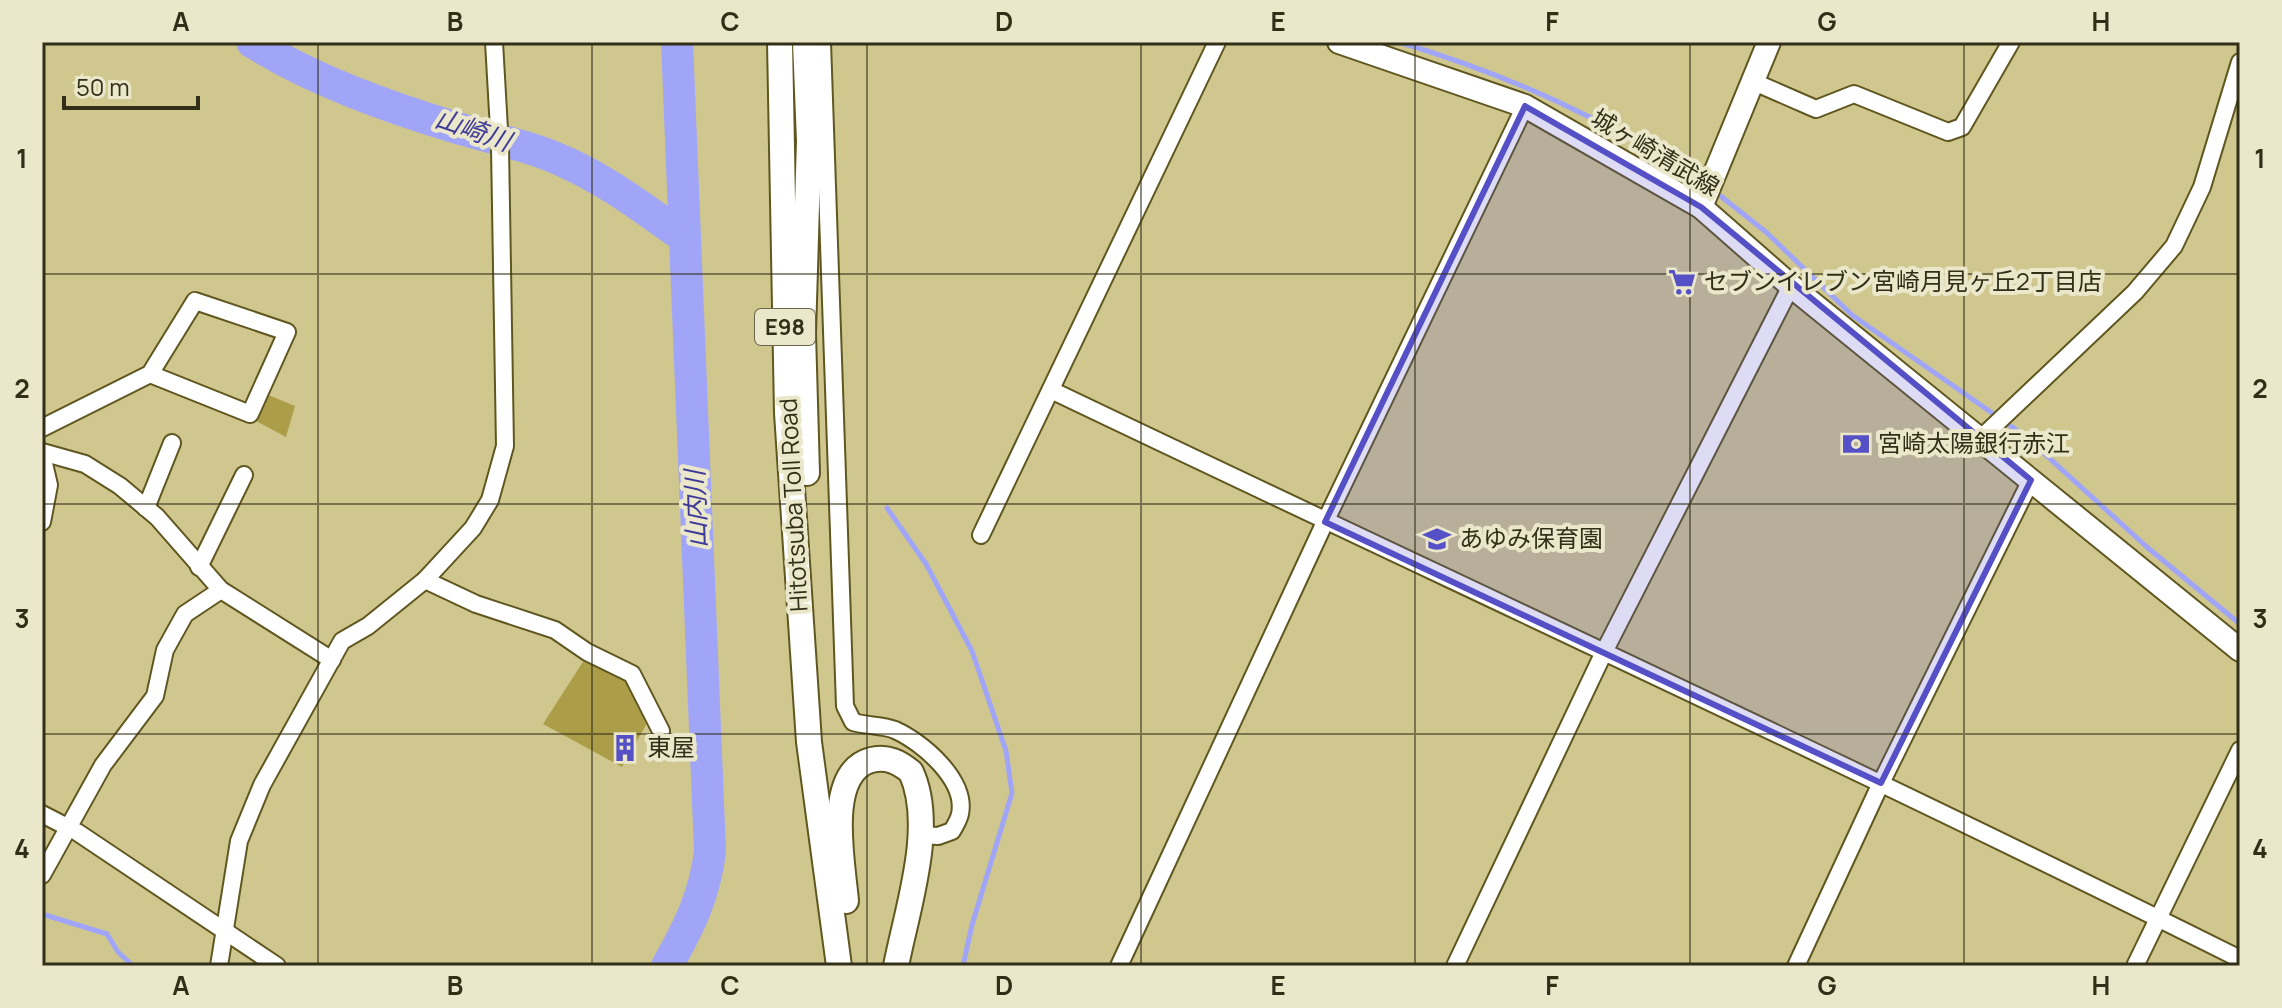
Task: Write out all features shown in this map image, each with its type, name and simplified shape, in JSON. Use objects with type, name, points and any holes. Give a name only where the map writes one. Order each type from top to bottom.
[{"type":"main road","name":"Hitotsuba Toll Road","points":[[780,42],[787,413],[809,742],[839,966]]},
{"type":"main road","points":[[800,611],[808,534],[803,333],[809,141],[805,42]]},
{"type":"main road","name":"城ヶ崎清武線","points":[[1339,42],[1525,106],[1703,203],[1791,286],[1986,434],[2031,480],[2240,650]]},
{"type":"main road","points":[[1703,203],[1769,42]]},
{"type":"main road","points":[[851,966],[840,826],[843,788],[849,774],[862,763],[876,759],[900,763],[911,772],[922,808],[921,835],[896,966]]},
{"type":"street","points":[[219,966],[239,841],[262,785],[342,641],[368,626],[425,580],[473,528],[490,500],[505,446],[500,147],[494,42]]},
{"type":"street","points":[[822,42],[845,706],[853,722],[892,728],[910,738],[946,770],[960,799],[960,814],[952,831],[938,836],[921,835]]},
{"type":"street","points":[[981,535],[1217,42]]},
{"type":"street","points":[[1754,82],[1816,109],[1854,94],[1948,132],[1962,127],[2011,42]]},
{"type":"street","points":[[1986,434],[2135,292],[2174,246],[2202,187],[2240,62]]},
{"type":"street","points":[[1119,966],[1325,522],[1525,106]]},
{"type":"street","points":[[1455,966],[1605,650],[1791,286]]},
{"type":"street","points":[[42,428],[150,374],[195,301],[287,332],[250,414],[150,374]]},
{"type":"street","points":[[1051,390],[1325,522],[1605,650],[2240,959]]},
{"type":"street","points":[[146,508],[172,443]]},
{"type":"street","points":[[42,522],[49,485],[42,453],[85,464],[120,486],[146,508],[221,590],[332,660]]},
{"type":"street","points":[[199,567],[244,475]]},
{"type":"street","points":[[1796,966],[1881,783],[2031,480]]},
{"type":"street","points":[[425,580],[476,604],[555,630],[587,652],[632,674],[661,731]]},
{"type":"street","points":[[42,875],[71,828],[85,794],[103,765],[155,696],[165,650],[185,614],[221,590]]},
{"type":"street","points":[[2135,966],[2240,750]]},
{"type":"street","points":[[42,814],[71,828],[226,935],[277,966]]},
{"type":"highlighted area","points":[[1525,106],[1701,207],[2031,480],[1881,783],[1325,522]]},
{"type":"shaded area","points":[[266,394],[295,406],[286,437],[256,421]]},
{"type":"shaded area","points":[[586,657],[628,681],[641,708],[646,725],[622,767],[543,724]]},
{"type":"waterway","name":"山崎川","points":[[252,42],[325,80],[376,101],[552,156],[611,187],[684,237]]},
{"type":"waterway","name":"山内川","points":[[667,966],[695,910],[710,851],[677,42]]},
{"type":"waterway","points":[[1399,42],[1480,69],[1557,101],[1631,139],[1704,184]]},
{"type":"waterway","points":[[1713,190],[1766,232],[1852,315],[2025,436],[2148,548],[2240,624]]},
{"type":"waterway","points":[[887,508],[926,564],[972,651],[1006,751],[1012,793],[972,925],[963,966]]},
{"type":"waterway","points":[[42,914],[107,934],[118,952],[133,966]]},
{"type":"place","name":"セブンイレブン宮崎月見ヶ丘2丁目店","points":[[1682,282]]},
{"type":"place","name":"宮崎太陽銀行赤江","points":[[1856,444]]},
{"type":"place","name":"あゆみ保育園","points":[[1437,539]]},
{"type":"place","name":"東屋","points":[[625,748]]}]
